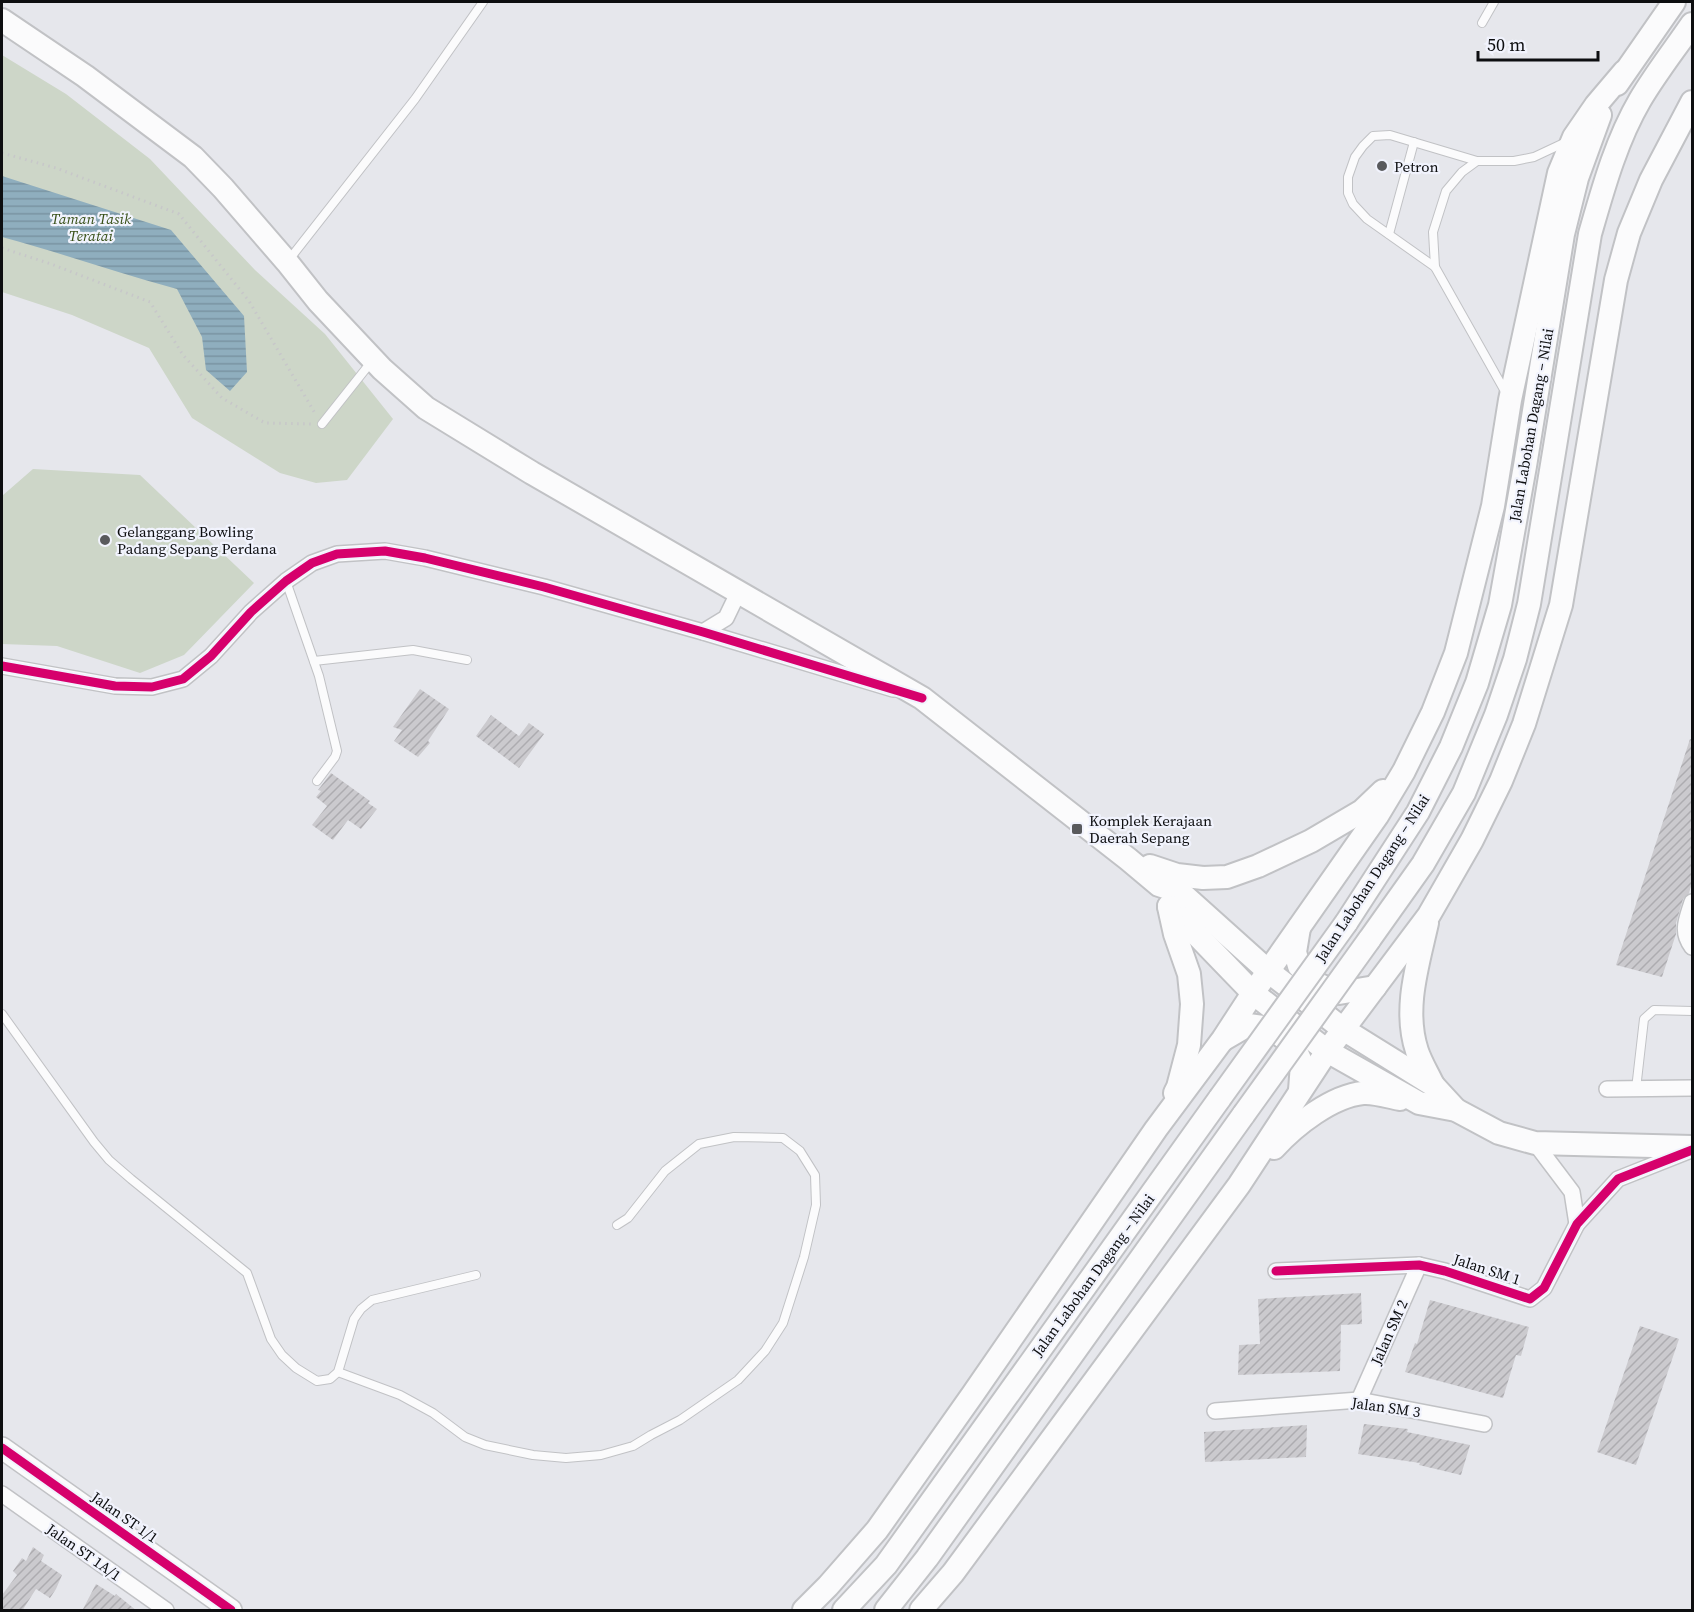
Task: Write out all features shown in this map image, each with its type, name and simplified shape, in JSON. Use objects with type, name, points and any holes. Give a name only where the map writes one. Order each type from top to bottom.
[{"type":"main road","name":"Jalan Labohan Dagang ‒ Nilai","points":[[844,1611],[886,1565],[1346,922],[1418,812],[1451,747],[1477,683],[1500,605],[1563,234],[1577,178],[1595,124],[1609,97],[1674,2]]},
{"type":"main road","points":[[2,20],[85,76],[193,157],[223,188],[318,301],[373,360],[426,408],[532,473],[922,698],[1159,885],[1180,892],[1268,970],[1343,1029],[1433,1085],[1456,1110]]},
{"type":"main road","name":"Jalan Labohan Dagang ‒ Nilai","points":[[886,1611],[934,1549],[1423,864],[1464,793],[1496,715],[1515,659],[1529,604],[1590,234],[1606,177],[1639,101],[1692,24]]},
{"type":"main road","points":[[804,1611],[877,1530],[1156,1129],[1222,1040],[1252,993],[1377,816],[1404,771],[1433,712],[1456,653],[1493,506],[1510,400],[1559,173],[1574,137],[1596,105],[1624,72]]},
{"type":"main road","points":[[921,1611],[953,1574],[1239,1185],[1327,1051],[1429,915],[1472,840],[1501,781],[1524,724],[1561,605],[1618,271],[1629,233],[1651,180],[1692,102]]},
{"type":"main road","points":[[1128,859],[1177,875],[1203,878],[1227,877],[1258,867],[1352,817],[1362,811],[1404,771]]},
{"type":"main road","points":[[1156,1129],[1178,1087],[1189,1045],[1192,1004],[1189,974],[1175,934],[1169,906],[1159,885]]},
{"type":"main road","points":[[1169,906],[1252,993],[1327,1051],[1419,1102]]},
{"type":"main road","points":[[1429,915],[1415,976],[1411,1014],[1417,1050],[1433,1085]]},
{"type":"main road","points":[[1299,927],[1295,952],[1299,966],[1317,984],[1339,993],[1375,987]]},
{"type":"main road","points":[[1222,1040],[1248,1025],[1270,1028],[1293,1044],[1302,1064],[1300,1092]]},
{"type":"main road","points":[[1239,1185],[1290,1131],[1338,1099],[1365,1093],[1456,1110],[1499,1133],[1534,1143],[1692,1148]]},
{"type":"street","points":[[2,666],[114,686],[152,687],[183,679],[211,656],[251,612],[286,581],[312,563],[337,554],[385,551],[425,558],[544,587],[922,698]]},
{"type":"street","points":[[703,632],[726,618],[739,591]]},
{"type":"street","points":[[1692,902],[1684,927],[1692,947]]},
{"type":"street","points":[[1607,1089],[1692,1088]]},
{"type":"street","points":[[1534,1143],[1572,1192],[1577,1224]]},
{"type":"street","name":"Jalan SM 1","points":[[1276,1270],[1419,1265],[1445,1271],[1530,1299],[1544,1288],[1577,1224],[1618,1179],[1692,1148]]},
{"type":"street","name":"Jalan SM 2","points":[[1359,1400],[1419,1265]]},
{"type":"street","name":"Jalan SM 3","points":[[1215,1411],[1359,1400],[1484,1424]]},
{"type":"street","name":"Jalan ST 1/1","points":[[2,1448],[231,1611]]},
{"type":"street","name":"Jalan ST 1A/1","points":[[2,1494],[166,1611]]},
{"type":"lane","points":[[287,262],[415,99],[483,2]]},
{"type":"lane","points":[[1482,23],[1494,2]]},
{"type":"lane","points":[[1510,400],[1435,267],[1366,219],[1353,204],[1348,193],[1348,177],[1355,157],[1373,136],[1390,135],[1477,161],[1514,161],[1534,156],[1574,137]]},
{"type":"lane","points":[[1389,234],[1414,142]]},
{"type":"lane","points":[[1435,267],[1433,232],[1446,191],[1462,172],[1477,161]]},
{"type":"lane","points":[[322,424],[373,360]]},
{"type":"lane","points":[[286,581],[320,676],[337,751],[317,781]]},
{"type":"lane","points":[[314,661],[413,650],[467,660]]},
{"type":"lane","points":[[1636,1089],[1644,1019],[1654,1010],[1692,1011]]},
{"type":"lane","points":[[2,1014],[109,1160],[247,1273],[271,1340],[296,1368],[317,1381],[330,1379],[338,1372],[354,1319],[372,1300],[476,1275]]},
{"type":"lane","points":[[338,1372],[400,1395],[433,1413],[465,1437],[485,1445],[533,1455],[566,1458],[601,1455],[633,1446],[680,1420],[738,1380],[765,1351],[783,1323],[804,1257],[816,1205],[815,1175],[800,1151],[783,1138],[734,1137],[699,1144],[665,1171],[628,1218],[617,1225]]},
{"type":"path","points":[[2,153],[56,168],[179,214],[249,301],[322,424]]},
{"type":"path","points":[[2,248],[150,302],[183,355],[222,398],[265,423],[322,424]]},
{"type":"green space","name":"Taman Tasik Teratai","points":[[2,55],[66,94],[150,159],[255,270],[325,334],[393,419],[347,480],[316,483],[280,473],[192,418],[149,348],[72,315],[2,292]]},
{"type":"green space","name":"Gelanggang Bowling Padang Sepang Perdana","points":[[33,469],[140,475],[254,583],[184,655],[140,673],[57,646],[2,644],[2,496]]},
{"type":"water","points":[[2,176],[171,230],[244,316],[247,372],[230,391],[206,370],[202,337],[177,289],[2,237]]},
{"type":"building","points":[[420,689],[449,709],[428,741],[430,743],[418,757],[394,741],[402,730],[393,727]]},
{"type":"building","points":[[491,715],[519,736],[529,723],[544,734],[519,768],[476,736]]},
{"type":"building","points":[[1690,739],[1692,740],[1692,883],[1689,893],[1683,899],[1676,923],[1676,934],[1662,977],[1616,965]]},
{"type":"building","points":[[331,773],[370,801],[368,803],[377,809],[361,829],[348,820],[333,840],[312,825],[327,806],[316,797],[321,791],[318,790]]},
{"type":"building","points":[[1361,1293],[1362,1324],[1341,1325],[1340,1371],[1238,1375],[1239,1345],[1260,1344],[1258,1299]]},
{"type":"building","points":[[1430,1300],[1529,1327],[1521,1356],[1516,1355],[1503,1398],[1405,1372],[1415,1343],[1417,1344]]},
{"type":"building","points":[[1640,1326],[1679,1339],[1636,1465],[1597,1452]]},
{"type":"building","points":[[1364,1424],[1408,1429],[1407,1432],[1470,1445],[1461,1475],[1419,1465],[1420,1463],[1358,1454]]},
{"type":"building","points":[[1307,1425],[1306,1457],[1205,1462],[1204,1432]]},
{"type":"building","points":[[33,1547],[44,1555],[41,1561],[62,1575],[56,1589],[50,1598],[36,1589],[22,1611],[2,1611],[2,1595],[17,1575],[13,1571],[22,1558],[26,1561]]},
{"type":"building","points":[[96,1584],[115,1596],[116,1594],[137,1611],[82,1611]]},
{"type":"cycle path","points":[[2,666],[115,686],[152,687],[183,679],[211,656],[251,612],[286,581],[312,563],[337,554],[385,551],[425,558],[544,587],[922,698]]},
{"type":"cycle path","points":[[1276,1271],[1419,1265],[1445,1271],[1530,1299],[1544,1288],[1577,1224],[1618,1179],[1692,1150]]},
{"type":"cycle path","points":[[2,1448],[231,1610]]},
{"type":"place","name":"Petron","points":[[1382,166]]},
{"type":"place","name":"Gelanggang Bowling Padang Sepang Perdana","points":[[105,540]]},
{"type":"place","name":"Komplek Kerajaan Daerah Sepang","points":[[1077,829]]}]
